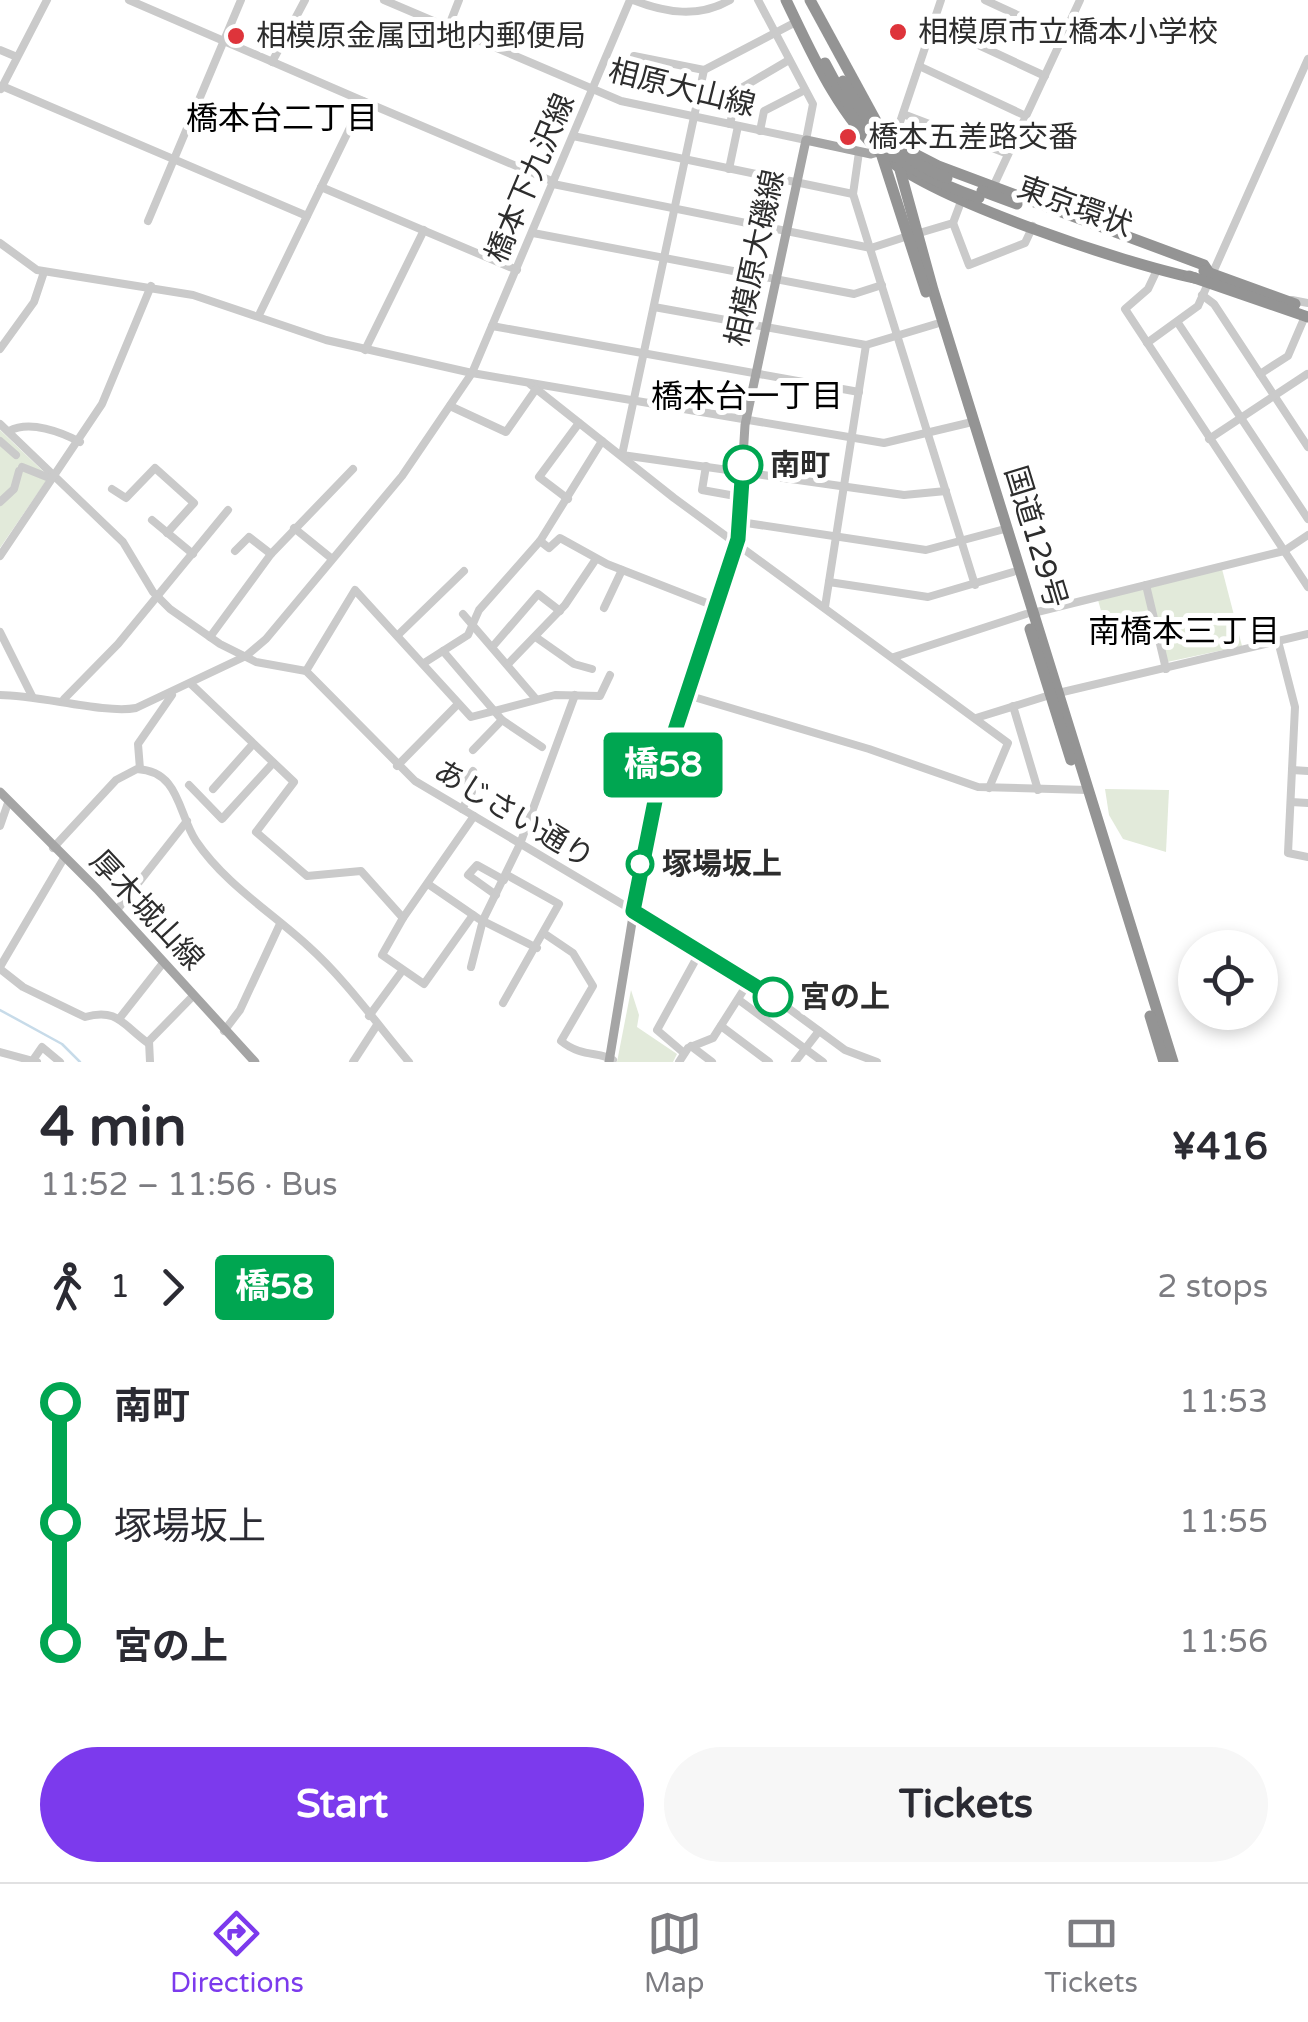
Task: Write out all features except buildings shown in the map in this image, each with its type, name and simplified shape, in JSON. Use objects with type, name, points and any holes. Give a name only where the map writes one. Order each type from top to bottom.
[{"type":"highway","points":[[790,0],[796,22],[834,94],[888,163],[962,200],[1157,270],[1204,278]]},
{"type":"highway","name":"東京環状","points":[[790,0],[862,126],[888,154],[921,176],[985,192],[1262,302],[1307,315]]},
{"type":"highway","name":"東京環状","points":[[802,0],[828,61]]},
{"type":"highway","points":[[810,0],[865,106],[894,140],[985,192]]},
{"type":"highway","points":[[859,152],[867,147],[867,139]]},
{"type":"highway","name":"国道129号","points":[[894,140],[888,163],[1173,1062]]},
{"type":"highway","name":"国道129号","points":[[888,163],[906,200],[936,324],[1013,572],[1030,614]]},
{"type":"highway","points":[[906,200],[915,185],[926,184]]},
{"type":"highway","name":"東京環状","points":[[1204,278],[1278,298],[1307,315]]},
{"type":"highway","name":"国道129号","points":[[1085,791],[1164,1062]]},
{"type":"main road","name":"相模原大磯線","points":[[611,1060],[650,812],[737,544],[746,423],[806,140],[888,163]]},
{"type":"main road","points":[[888,163],[894,140]]},
{"type":"main road","name":"厚木城山線","points":[[0,792],[117,910],[256,1062]]},
{"type":"street","points":[[47,0],[1,88],[307,216]]},
{"type":"street","points":[[129,0],[554,183],[870,248],[954,223]]},
{"type":"street","points":[[148,221],[241,0]]},
{"type":"street","points":[[272,62],[305,0]]},
{"type":"street","name":"相原大山線","points":[[384,0],[627,103],[806,140]]},
{"type":"street","points":[[448,28],[458,0]]},
{"type":"street","points":[[631,0],[654,8],[706,13],[730,0]]},
{"type":"street","name":"橋本下九沢線","points":[[246,656],[402,476],[472,373],[631,0]]},
{"type":"street","points":[[699,0],[706,13]]},
{"type":"street","points":[[758,0],[813,105],[806,140]]},
{"type":"street","points":[[894,140],[940,0]]},
{"type":"street","points":[[986,0],[1063,36]]},
{"type":"street","points":[[985,192],[1008,154],[1080,0]]},
{"type":"street","points":[[634,56],[704,70],[796,22]]},
{"type":"street","points":[[933,24],[1044,76]]},
{"type":"street","points":[[0,50],[17,57]]},
{"type":"street","points":[[1147,343],[1180,321],[1202,296],[1204,278],[1308,59]]},
{"type":"street","points":[[729,169],[738,90],[789,60]]},
{"type":"street","points":[[919,66],[1026,116]]},
{"type":"street","points":[[622,455],[704,70]]},
{"type":"street","points":[[760,131],[764,110],[805,90]]},
{"type":"street","points":[[259,315],[363,101]]},
{"type":"street","points":[[903,114],[1008,154]]},
{"type":"street","points":[[573,136],[853,194]]},
{"type":"street","points":[[859,152],[853,194],[975,584]]},
{"type":"street","points":[[321,187],[517,270]]},
{"type":"street","points":[[962,200],[954,223],[969,265],[1026,244],[1034,225]]},
{"type":"street","points":[[365,350],[424,230]]},
{"type":"street","points":[[533,233],[854,294],[882,285]]},
{"type":"street","points":[[0,244],[18,260],[44,272],[151,286],[259,315],[365,350],[472,373],[746,423],[891,444],[968,424]]},
{"type":"street","points":[[1157,270],[1148,289],[1124,306],[1308,587]]},
{"type":"street","points":[[0,349],[34,302],[44,272]]},
{"type":"street","points":[[0,556],[50,478],[80,442],[116,376],[151,286]]},
{"type":"street","points":[[1202,296],[1214,304],[1308,447]]},
{"type":"street","points":[[654,307],[866,345],[936,324]]},
{"type":"street","points":[[1260,374],[1288,356],[1307,315]]},
{"type":"street","points":[[1180,321],[1308,519]]},
{"type":"street","points":[[492,326],[859,392]]},
{"type":"street","points":[[825,607],[866,345]]},
{"type":"street","points":[[1209,438],[1308,374]]},
{"type":"street","points":[[527,382],[737,544],[1008,744],[988,788]]},
{"type":"street","points":[[450,406],[506,432],[536,389]]},
{"type":"street","points":[[568,499],[540,478],[578,423]]},
{"type":"street","points":[[0,424],[50,478],[123,542],[158,598],[210,637],[246,656],[306,671],[354,590],[472,717],[536,699],[602,695],[610,675]]},
{"type":"street","points":[[9,431],[18,427],[53,430],[80,442]]},
{"type":"street","points":[[424,663],[468,635],[479,610],[540,541],[602,441]]},
{"type":"street","points":[[0,442],[16,455]]},
{"type":"street","points":[[622,455],[912,496],[946,491]]},
{"type":"street","points":[[706,466],[702,490],[741,497]]},
{"type":"street","points":[[112,490],[126,498],[156,468],[172,479],[194,503],[167,533]]},
{"type":"street","points":[[210,637],[271,554],[353,469]]},
{"type":"street","points":[[0,502],[26,470],[50,478]]},
{"type":"street","points":[[64,700],[158,598],[228,510]]},
{"type":"street","points":[[152,520],[193,554]]},
{"type":"street","points":[[740,522],[926,550],[1000,530]]},
{"type":"street","points":[[294,528],[331,558]]},
{"type":"street","points":[[894,657],[1030,614],[1284,551],[1308,535]]},
{"type":"street","points":[[235,551],[249,537],[271,554]]},
{"type":"street","points":[[540,541],[549,548],[560,538],[596,559],[718,607]]},
{"type":"street","points":[[510,663],[560,611],[596,559]]},
{"type":"street","points":[[604,608],[622,570]]},
{"type":"street","points":[[398,635],[464,571]]},
{"type":"street","points":[[829,582],[928,597],[1013,572]]},
{"type":"street","points":[[1146,585],[1166,669]]},
{"type":"street","points":[[494,644],[538,594],[560,611]]},
{"type":"street","points":[[463,614],[494,644],[536,699]]},
{"type":"street","points":[[0,632],[2,646],[32,696]]},
{"type":"street","points":[[976,718],[1308,634]]},
{"type":"street","points":[[536,638],[574,664],[592,669]]},
{"type":"street","points":[[1278,642],[1294,707],[1288,853],[1308,856]]},
{"type":"street","points":[[444,651],[502,720],[542,747]]},
{"type":"street","points":[[0,685],[3,695],[127,710],[175,692],[246,656]]},
{"type":"street","name":"あじさい通り","points":[[306,671],[397,766],[750,980],[862,1060],[876,1062]]},
{"type":"street","points":[[191,684],[295,784],[258,828],[258,836],[307,876],[351,869],[364,873],[403,918]]},
{"type":"street","points":[[140,768],[138,744],[175,692]]},
{"type":"street","points":[[471,968],[483,920],[520,844],[575,695]]},
{"type":"street","points":[[687,695],[988,788],[1085,791]]},
{"type":"street","points":[[397,766],[458,704]]},
{"type":"street","points":[[1294,707],[1308,704]]},
{"type":"street","points":[[1012,706],[1038,790]]},
{"type":"street","points":[[473,750],[502,720]]},
{"type":"street","points":[[213,789],[253,744]]},
{"type":"street","points":[[189,784],[222,818],[274,763]]},
{"type":"street","points":[[53,849],[116,780],[140,768],[157,774],[172,788],[204,850],[249,900],[311,949],[409,1062]]},
{"type":"street","points":[[462,808],[472,792],[466,780],[473,770]]},
{"type":"street","points":[[1292,770],[1308,771]]},
{"type":"street","points":[[1291,802],[1308,803]]},
{"type":"street","points":[[0,826],[8,803]]},
{"type":"street","points":[[473,916],[425,984],[382,954],[474,816]]},
{"type":"street","points":[[117,910],[187,821]]},
{"type":"street","points":[[64,858],[0,968],[22,987],[84,1017],[101,1011],[119,1019],[148,1043],[150,1062]]},
{"type":"street","points":[[496,895],[468,875],[477,865],[559,902],[545,934],[503,1003]]},
{"type":"street","points":[[428,884],[473,916],[537,948]]},
{"type":"street","points":[[224,1031],[240,1010],[280,924]]},
{"type":"street","points":[[545,934],[573,953],[592,986],[561,1042],[587,1056],[611,1060]]},
{"type":"street","points":[[702,950],[657,1030],[658,1036],[712,1062]]},
{"type":"street","points":[[119,1019],[163,963]]},
{"type":"street","points":[[369,1016],[402,971]]},
{"type":"street","points":[[680,1062],[688,1049],[713,1038],[750,980]]},
{"type":"street","points":[[148,1043],[193,996]]},
{"type":"street","points":[[738,1000],[823,1062]]},
{"type":"street","points":[[354,1062],[377,1026]]},
{"type":"street","points":[[722,1026],[769,1062]]},
{"type":"street","points":[[795,1062],[819,1031]]},
{"type":"street","points":[[0,1052],[35,1061],[42,1047],[60,1062]]},
{"type":"green space","points":[[0,430],[46,474],[46,481],[0,548]]},
{"type":"green space","points":[[1222,569],[1242,646],[1167,662],[1150,587]]},
{"type":"green space","points":[[1144,589],[1156,638],[1138,643],[1131,620],[1105,625],[1098,600]]},
{"type":"green space","points":[[1105,789],[1169,790],[1166,852],[1123,839],[1109,815]]},
{"type":"green space","points":[[631,990],[639,1015],[637,1027],[677,1054],[673,1062],[617,1062]]},
{"type":"waterway","points":[[0,1010],[62,1044],[80,1062]]},
{"type":"bus line","name":"橋58","points":[[743,465],[738,539],[732,566],[660,776],[633,911],[773,997]]},
{"type":"place","name":"相模原市立橋本小学校","points":[[898,32]]},
{"type":"place","name":"相模原金属団地内郵便局","points":[[236,36]]},
{"type":"place","name":"橋本五差路交番","points":[[848,137]]},
{"type":"place","name":"南町","points":[[743,465]]},
{"type":"place","name":"塚場坂上","points":[[640,864]]},
{"type":"place","name":"宮の上","points":[[773,997]]},
{"type":"district","name":"橋本台二丁目","points":[[282,118]]},
{"type":"district","name":"橋本台一丁目","points":[[747,396]]},
{"type":"district","name":"南橋本三丁目","points":[[1184,631]]}]
